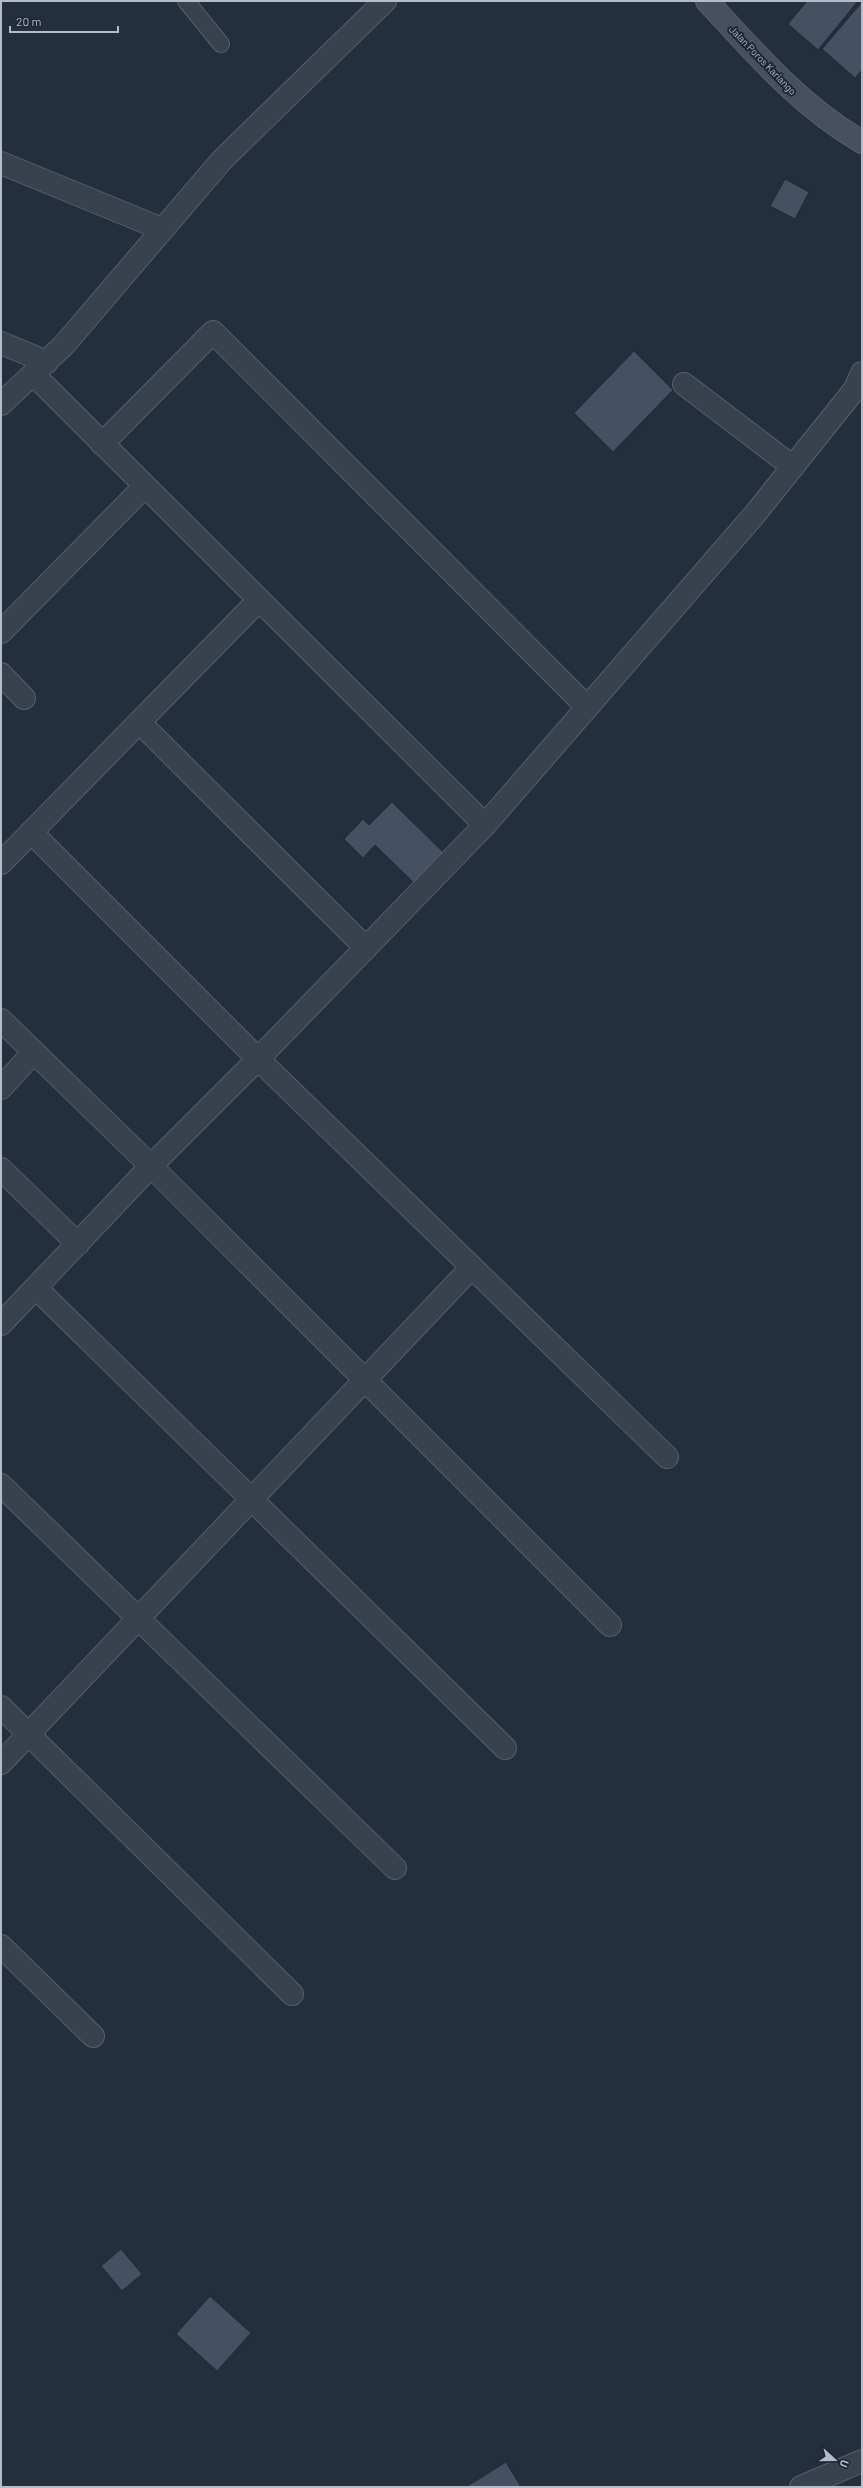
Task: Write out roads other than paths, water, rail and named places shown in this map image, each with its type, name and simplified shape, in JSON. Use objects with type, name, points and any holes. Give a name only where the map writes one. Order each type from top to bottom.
[{"type":"main road","name":"Jalan Poros Kariango","points":[[707,1],[786,86],[840,129],[862,142]]},
{"type":"street","points":[[1,404],[64,345],[222,160],[385,1]]},
{"type":"street","points":[[1,163],[162,229]]},
{"type":"street","points":[[102,444],[213,332],[586,707]]},
{"type":"street","points":[[1,343],[40,368],[102,444],[485,825]]},
{"type":"street","points":[[1,1324],[151,1166],[258,1059],[485,825],[793,467],[855,389],[862,373]]},
{"type":"street","points":[[684,384],[793,467]]},
{"type":"street","points":[[1,632],[145,486]]},
{"type":"street","points":[[1,863],[259,600]]},
{"type":"street","points":[[1,674],[24,698]]},
{"type":"street","points":[[139,722],[366,948]]},
{"type":"street","points":[[31,832],[258,1059],[668,1457]]},
{"type":"street","points":[[1,1020],[151,1166],[610,1625]]},
{"type":"street","points":[[1,1088],[34,1052]]},
{"type":"street","points":[[1,1169],[78,1244]]},
{"type":"street","points":[[1,1763],[250,1498],[472,1267]]},
{"type":"street","points":[[36,1288],[505,1748]]},
{"type":"street","points":[[1,1485],[395,1868]]},
{"type":"street","points":[[1,1707],[292,1994]]},
{"type":"street","points":[[1,1946],[93,2036]]},
{"type":"street","points":[[801,2487],[838,2480],[862,2461]]},
{"type":"lane","points":[[186,1],[221,44]]}]
